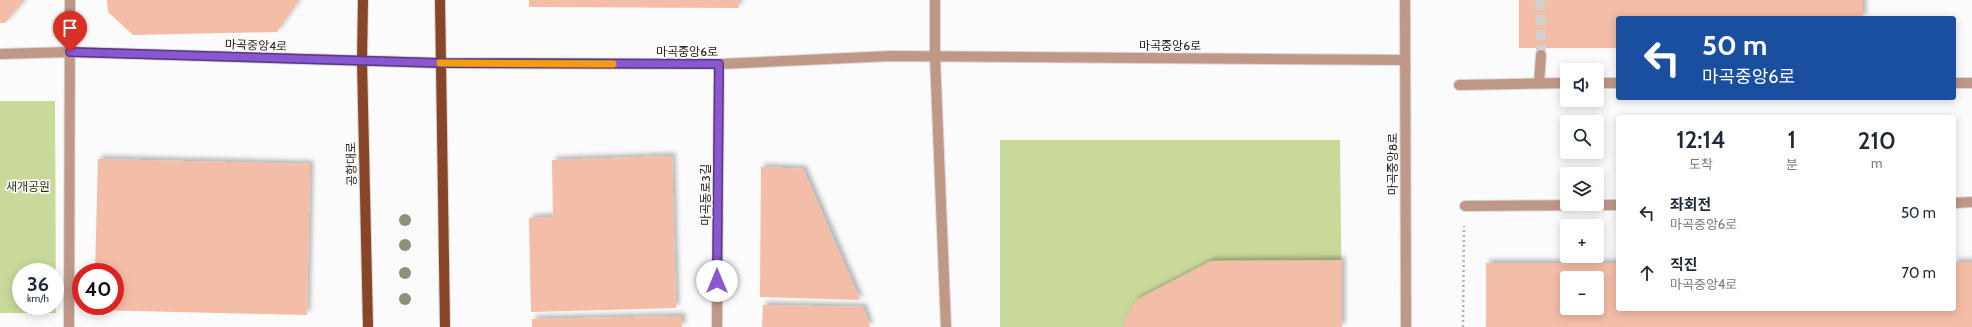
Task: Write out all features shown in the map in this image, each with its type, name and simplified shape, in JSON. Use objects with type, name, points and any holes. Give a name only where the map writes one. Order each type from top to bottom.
[{"type":"main road","name":"공항대로","points":[[362,0],[368,327]]},
{"type":"main road","points":[[440,0],[445,327]]},
{"type":"street","points":[[69,327],[70,0]]},
{"type":"street","points":[[935,0],[935,57],[946,327]]},
{"type":"street","name":"마곡중앙8로","points":[[1405,0],[1406,327]]},
{"type":"street","name":"마곡중앙4로","points":[[0,54],[70,52],[440,63]]},
{"type":"street","points":[[1539,83],[1541,55]]},
{"type":"street","name":"마곡중앙6로","points":[[440,63],[719,64],[891,56],[1405,60]]},
{"type":"street","name":"마곡동로3길","points":[[717,327],[719,64]]},
{"type":"street","points":[[1459,85],[1560,83]]},
{"type":"street","points":[[1604,83],[1616,83]]},
{"type":"street","points":[[1956,83],[1972,83]]},
{"type":"street","points":[[1956,203],[1972,202]]},
{"type":"street","points":[[1465,206],[1616,205]]},
{"type":"path","points":[[1462,327],[1465,206]]},
{"type":"green space","name":"새개공원","points":[[0,101],[55,101],[56,263],[12,263],[12,313],[0,313]]},
{"type":"green space","points":[[1000,140],[1340,140],[1342,327],[1000,327]]},
{"type":"building","points":[[0,0],[25,0],[5,23],[0,23]]},
{"type":"building","points":[[107,0],[299,0],[277,32],[133,35],[108,12]]},
{"type":"building","points":[[529,0],[737,0],[739,8],[529,7]]},
{"type":"building","points":[[1519,0],[1863,0],[1863,16],[1616,16],[1616,48],[1519,48]]},
{"type":"building","points":[[672,156],[676,308],[531,312],[529,218],[553,217],[552,160]]},
{"type":"building","points":[[98,159],[310,164],[307,315],[124,311],[124,263],[95,263]]},
{"type":"building","points":[[761,167],[803,169],[860,300],[760,297]]},
{"type":"building","points":[[1342,260],[1342,327],[1121,327],[1136,300],[1211,261]]},
{"type":"building","points":[[1956,262],[1972,262],[1972,327],[1486,327],[1486,263],[1616,263],[1616,311],[1956,311]]},
{"type":"building","points":[[763,305],[863,307],[870,327],[762,327]]},
{"type":"building","points":[[682,316],[682,327],[532,327],[532,319]]},
{"type":"tunnel","points":[[1540,0],[1541,55]]},
{"type":"slow traffic","points":[[440,63],[613,64]]},
{"type":"route","points":[[70,52],[440,63],[719,64],[717,281]]}]
